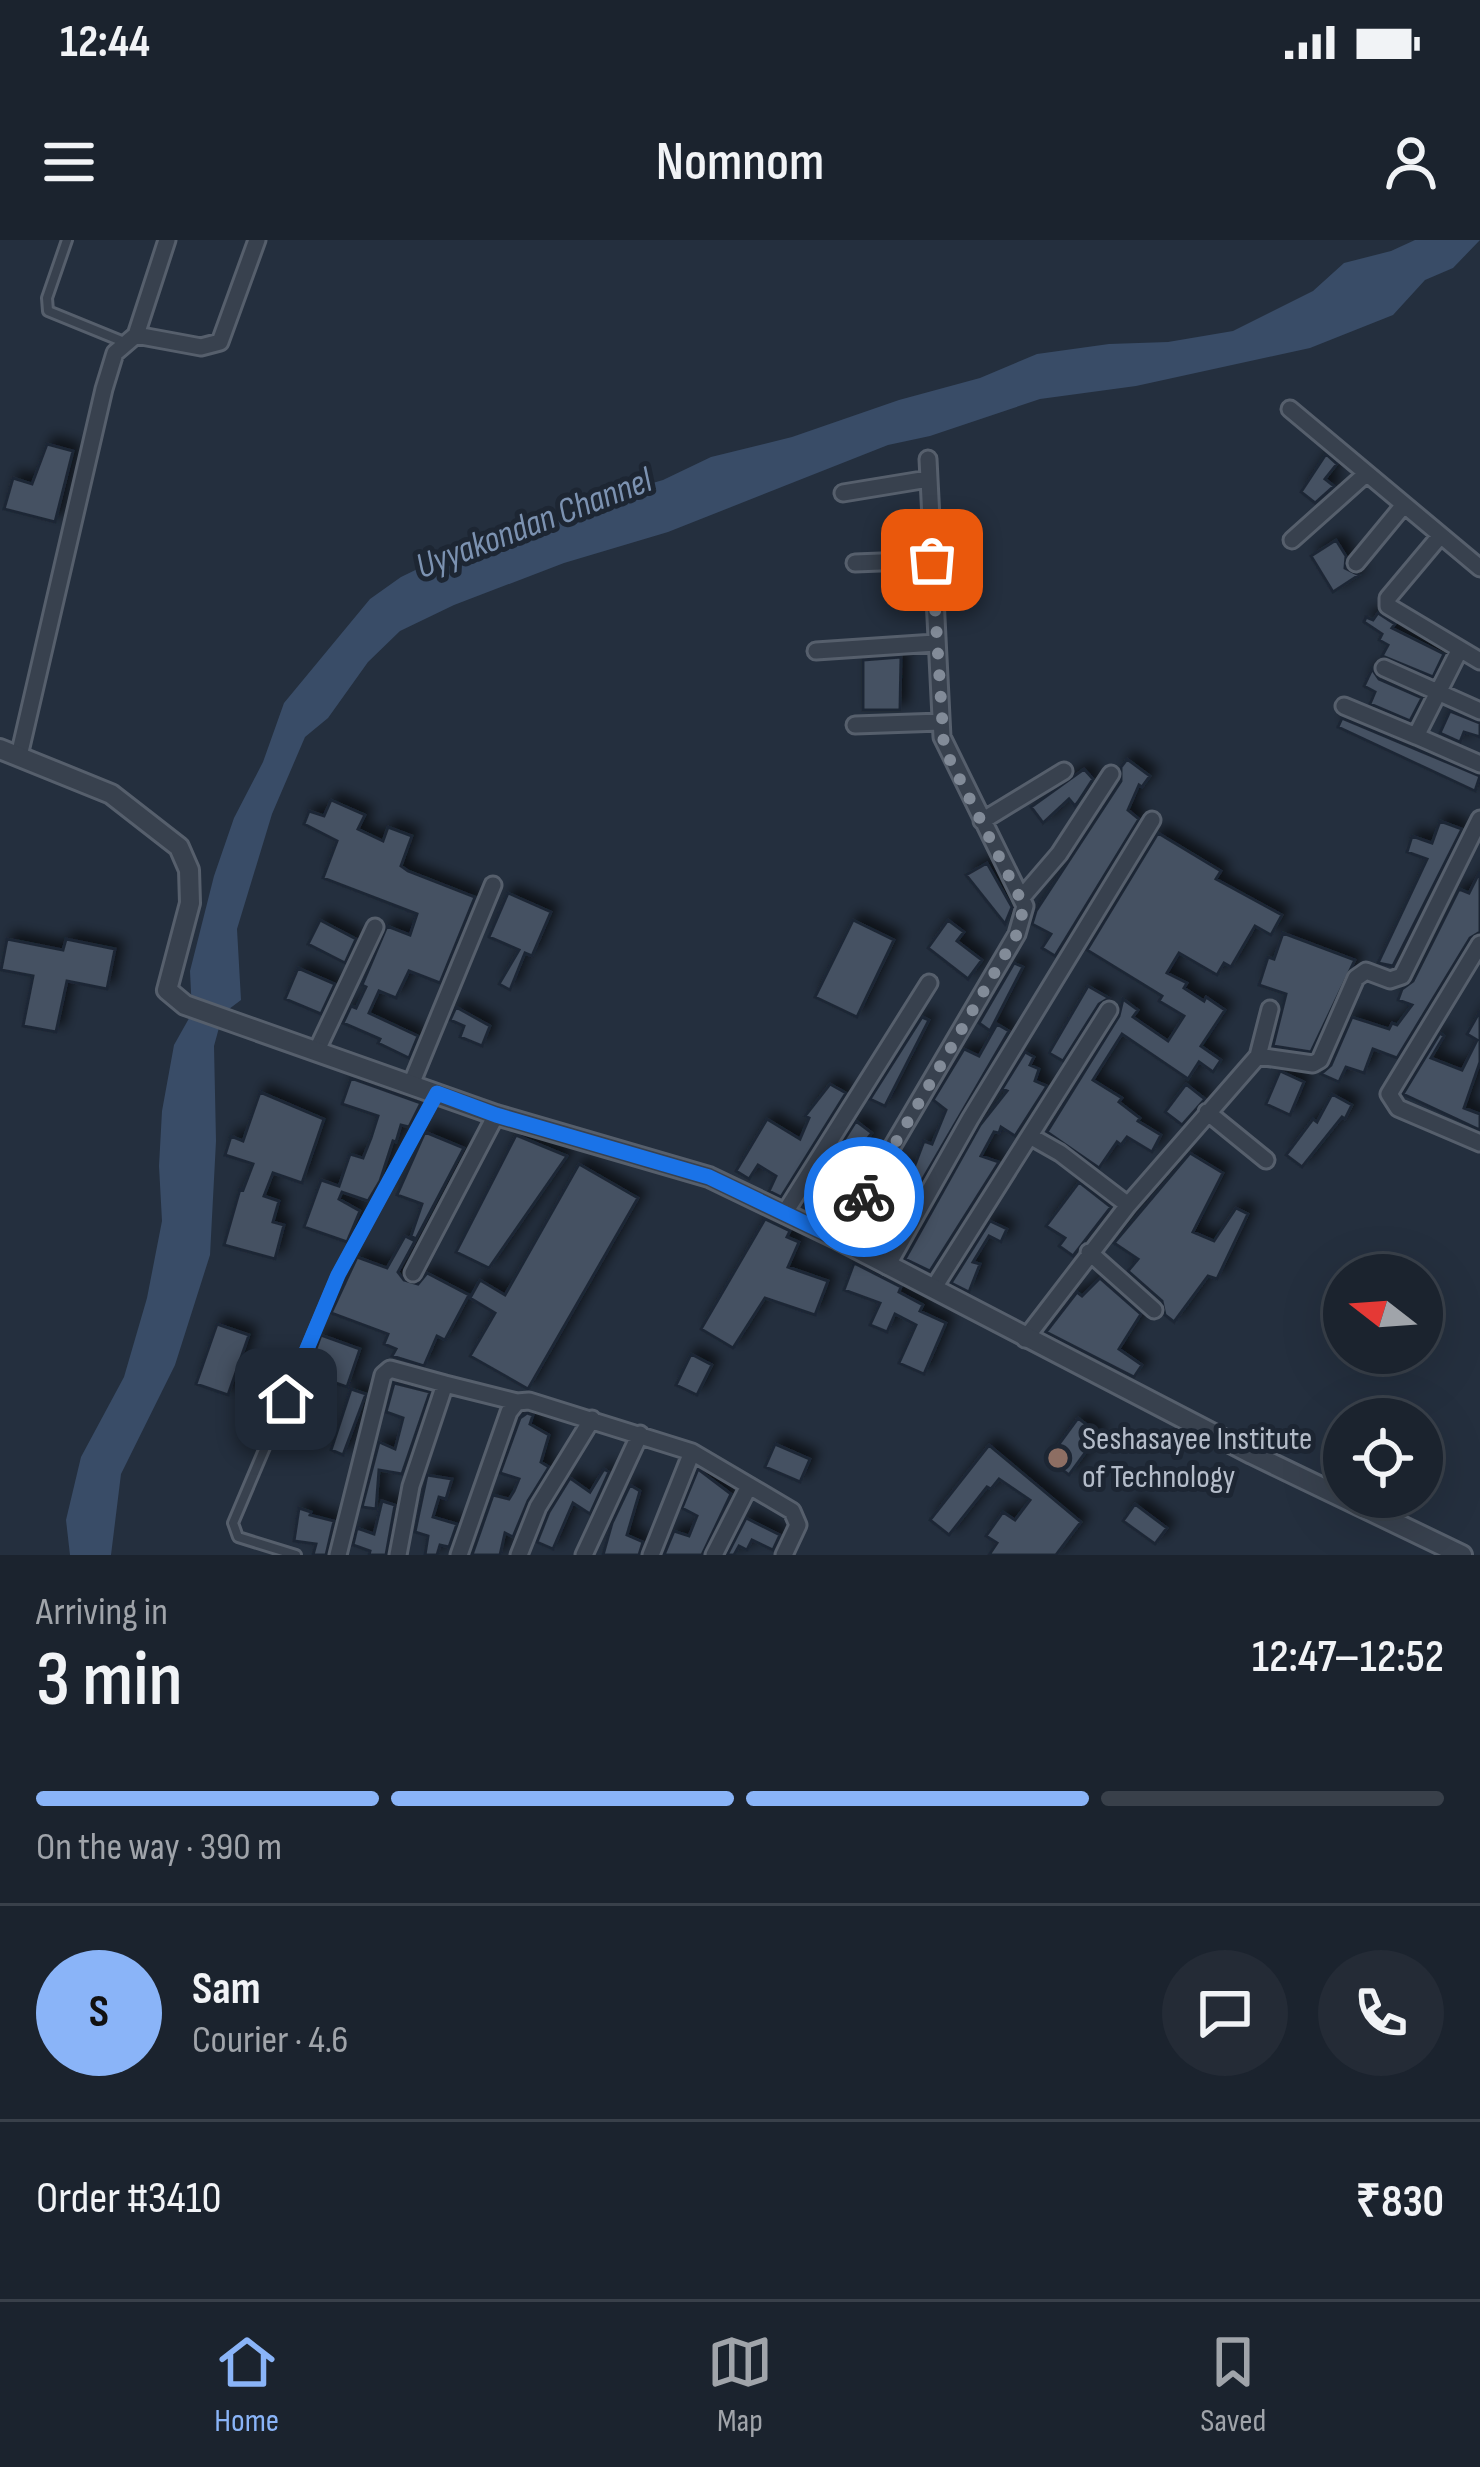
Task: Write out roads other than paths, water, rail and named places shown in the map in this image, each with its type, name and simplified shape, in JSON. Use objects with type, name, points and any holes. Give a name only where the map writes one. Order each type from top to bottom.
[{"type":"street","points":[[167,240],[130,339],[116,352],[104,389],[10,753],[111,794],[179,847],[189,870],[190,903],[167,990],[185,1005],[496,1115],[709,1177],[1252,1454],[1462,1555]]},
{"type":"street","points":[[130,339],[201,347],[220,342],[257,240]]},
{"type":"street","points":[[1290,409],[1480,568]]},
{"type":"street","points":[[838,1239],[1023,919],[1023,896],[944,748],[928,459]]},
{"type":"street","points":[[1292,540],[1366,474]]},
{"type":"street","points":[[843,493],[928,479]]},
{"type":"street","points":[[1356,562],[1403,506]]},
{"type":"street","points":[[1440,536],[1388,598],[1388,606],[1480,661]]},
{"type":"street","points":[[855,563],[932,560]]},
{"type":"street","points":[[816,651],[935,643]]},
{"type":"street","points":[[1416,736],[1459,650]]},
{"type":"street","points":[[1384,668],[1480,711]]},
{"type":"street","points":[[1344,706],[1480,764]]},
{"type":"street","points":[[855,724],[941,722]]},
{"type":"street","points":[[982,820],[1064,771]]},
{"type":"street","points":[[1023,896],[1059,854],[1111,774]]},
{"type":"street","points":[[1258,1057],[1298,1064],[1320,1060],[1356,978],[1366,971],[1390,980],[1402,976],[1480,819]]},
{"type":"street","points":[[887,1266],[970,1119],[1152,820]]},
{"type":"street","points":[[412,1082],[493,885]]},
{"type":"street","points":[[316,1052],[375,927]]},
{"type":"street","points":[[1480,944],[1389,1094],[1398,1108],[1480,1143]]},
{"type":"street","points":[[784,1214],[929,982]]},
{"type":"street","points":[[1025,1339],[1128,1204],[1258,1057],[1270,1009]]},
{"type":"street","points":[[933,1289],[1109,1010]]},
{"type":"street","points":[[1207,1112],[1266,1160]]},
{"type":"street","points":[[413,1273],[496,1115]]},
{"type":"street","points":[[1030,1136],[1128,1204]]},
{"type":"street","points":[[1089,1252],[1154,1310]]},
{"type":"street","points":[[338,1555],[383,1375],[390,1369],[517,1402],[529,1401],[692,1452],[797,1517],[784,1555]]},
{"type":"street","points":[[398,1555],[411,1486],[445,1384]]},
{"type":"street","points":[[459,1555],[508,1412],[517,1402]]},
{"type":"street","points":[[519,1555],[538,1507],[592,1419]]},
{"type":"street","points":[[584,1555],[640,1434]]},
{"type":"street","points":[[651,1555],[692,1452]]},
{"type":"street","points":[[714,1555],[749,1486]]},
{"type":"lane","points":[[67,240],[47,298],[48,310],[130,339]]},
{"type":"lane","points":[[296,1555],[238,1537],[233,1523],[338,1275],[437,1093]]},
{"type":"water","points":[[1415,240],[1480,240],[1453,268],[1425,280],[1393,315],[1310,348],[1136,386],[1040,399],[888,445],[668,532],[564,563],[454,605],[400,631],[368,662],[328,718],[305,737],[272,814],[237,929],[241,1000],[220,1024],[214,1046],[216,1141],[210,1255],[175,1365],[121,1474],[111,1555],[70,1555],[66,1520],[81,1457],[124,1377],[147,1298],[162,1221],[162,1111],[174,1045],[192,1013],[190,971],[214,876],[284,703],[370,599],[438,559],[552,524],[711,457],[792,437],[980,378],[1037,354],[1233,331],[1313,291],[1344,263]]},
{"type":"place","name":"Seshasayee Institute of Technology","points":[[1058,1458]]},
{"type":"water label","name":"Uyyakondan Channel","points":[[534,524]]}]
